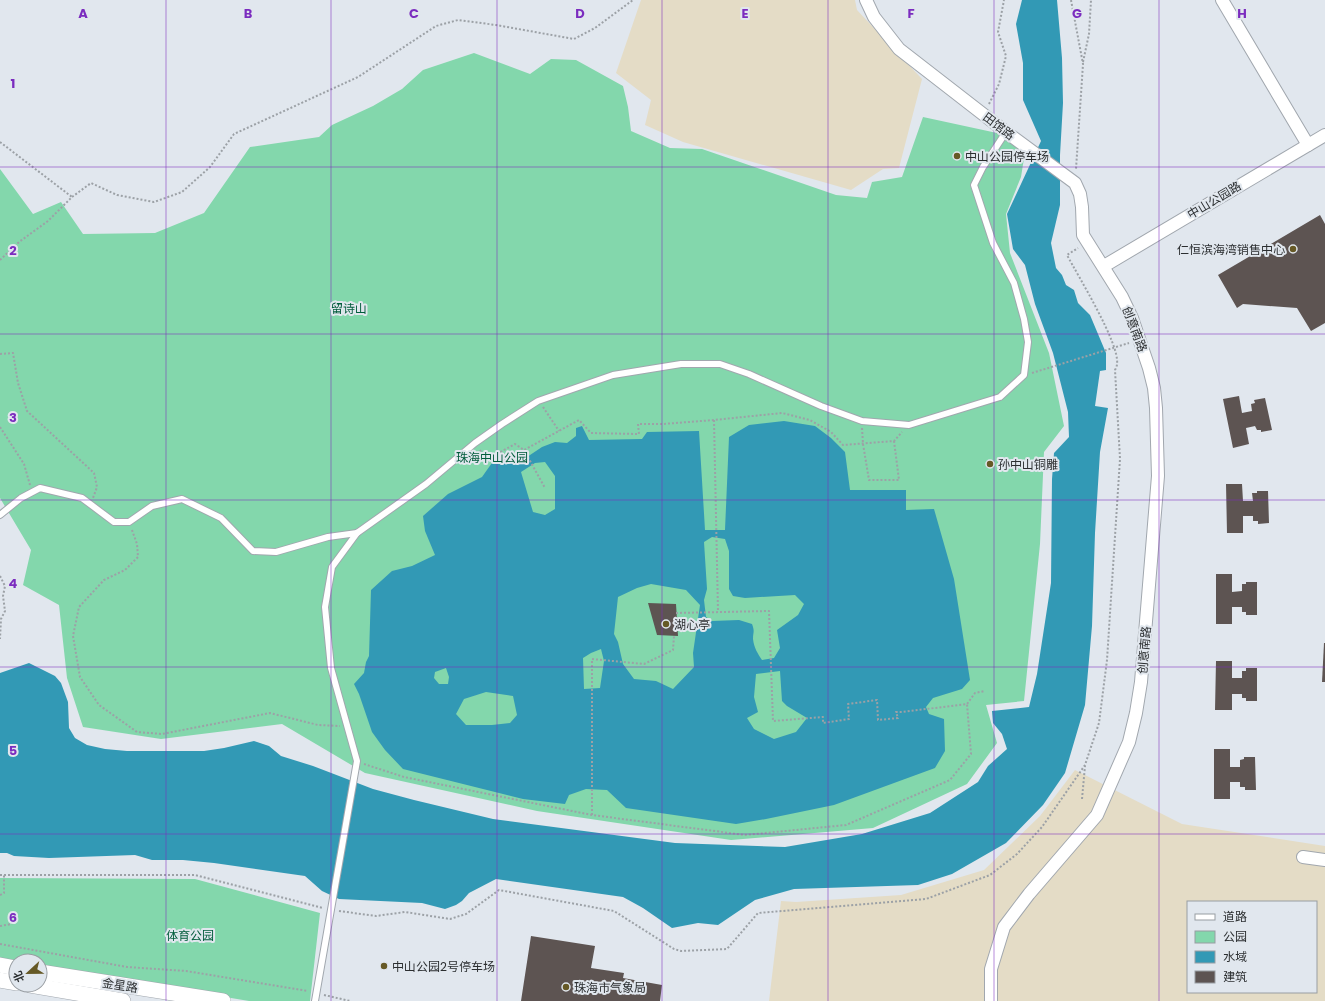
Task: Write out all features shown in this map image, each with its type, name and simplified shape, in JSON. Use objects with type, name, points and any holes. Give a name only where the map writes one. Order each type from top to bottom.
[{"type":"street","name":"田馆路","points":[[866,0],[874,17],[899,49],[1006,132],[1075,183]]},
{"type":"street","points":[[1222,0],[1308,145]]},
{"type":"street","name":"中山公园路","points":[[1104,266],[1325,135]]},
{"type":"street","points":[[1075,183],[1080,194],[1083,235],[1104,266]]},
{"type":"street","name":"创意南路","points":[[991,1001],[991,969],[1004,927],[1029,894],[1097,814],[1129,742],[1141,682],[1158,476],[1158,435],[1155,402],[1140,339],[1122,297],[1104,266]]},
{"type":"street","points":[[1303,857],[1325,860]]},
{"type":"street","name":"金星路","points":[[48,973],[223,1001]]},
{"type":"street","name":"金星路","points":[[48,988],[123,1001]]},
{"type":"lane","points":[[315,1001],[357,761],[331,668],[325,607],[332,567],[357,533],[426,484],[475,443],[538,401],[613,376],[681,364],[720,364],[749,374],[821,406],[862,421],[909,425],[1000,397],[1024,375],[1028,342],[1024,319],[1014,283],[993,243],[974,185],[983,167],[1006,132]]},
{"type":"lane","points":[[0,516],[21,498],[40,488],[82,498],[114,522],[129,522],[152,506],[182,499],[221,518],[253,551],[276,552],[328,538],[357,533]]},
{"type":"path","points":[[0,260],[19,242],[48,221],[72,197],[91,183],[117,195],[154,202],[182,192],[210,167],[234,134],[358,77],[436,26],[458,20],[496,25],[574,39],[596,28],[633,0]]},
{"type":"path","points":[[984,115],[999,84],[1006,56],[998,32],[1004,0]]},
{"type":"path","points":[[1071,0],[1083,64]]},
{"type":"path","points":[[1075,183],[1083,64],[1089,34],[1091,0]]},
{"type":"path","points":[[0,142],[72,197]]},
{"type":"path","points":[[1082,798],[1085,765],[1099,723],[1107,660],[1120,459],[1116,370],[1118,363],[1104,323],[1067,255],[1088,243]]},
{"type":"path","points":[[1024,375],[1052,368],[1140,339]]},
{"type":"path","points":[[0,354],[13,353],[18,383],[27,412],[94,473],[97,487],[91,504]]},
{"type":"path","points":[[538,401],[559,431]]},
{"type":"path","points":[[524,450],[579,420],[591,433],[639,434],[638,424],[663,424],[782,413],[810,420],[831,432],[843,445],[894,441],[909,425]]},
{"type":"path","points":[[714,420],[718,612]]},
{"type":"path","points":[[862,421],[863,444],[869,480],[899,480],[894,441]]},
{"type":"path","points":[[0,428],[24,464],[32,492]]},
{"type":"path","points":[[475,443],[486,460],[515,444],[524,450],[545,488]]},
{"type":"path","points":[[129,522],[137,544],[138,557],[125,570],[104,580],[80,607],[73,636],[80,677],[99,705],[137,732],[162,734],[270,713],[318,725],[347,726]]},
{"type":"path","points":[[0,576],[5,586],[3,596],[5,611],[1,619],[0,639]]},
{"type":"path","points":[[676,613],[769,611],[773,721],[823,717],[823,723],[849,719],[848,704],[877,700],[878,720],[898,718],[896,712],[967,704]]},
{"type":"path","points":[[592,815],[592,659],[644,664],[673,650],[674,636]]},
{"type":"path","points":[[357,761],[404,777],[592,815],[745,835],[846,825],[950,780],[971,754],[967,704],[975,693],[985,691]]},
{"type":"path","points":[[0,875],[195,875],[330,910],[376,916],[405,912],[450,919],[466,914],[499,890],[614,911],[674,949],[681,951],[727,949],[758,913],[926,900],[990,875],[1017,854],[1042,827],[1085,765]]},
{"type":"path","points":[[0,895],[4,893],[4,875]]},
{"type":"path","points":[[0,926],[12,924]]},
{"type":"path","points":[[0,944],[127,967],[186,971],[299,990],[350,1001]]},
{"type":"shaded area","points":[[641,0],[855,0],[857,10],[922,79],[899,168],[883,169],[851,190],[683,142],[645,125],[651,100],[616,73]]},
{"type":"shaded area","points":[[1075,770],[1182,824],[1325,846],[1325,1001],[769,1001],[781,901],[796,902],[901,895],[984,870],[1040,816]]},
{"type":"green space","name":"珠海中山公园","points":[[474,53],[530,74],[551,59],[576,60],[623,86],[628,107],[631,131],[670,148],[702,149],[836,195],[867,198],[872,182],[902,177],[923,117],[997,133],[1025,152],[1021,177],[1006,214],[1010,253],[1049,353],[1064,426],[1044,452],[1040,544],[1024,701],[986,705],[997,743],[967,784],[873,828],[731,840],[537,811],[365,773],[282,724],[161,739],[83,727],[67,678],[59,605],[23,585],[31,550],[0,498],[0,169],[33,214],[61,202],[83,234],[155,233],[204,213],[250,147],[319,137],[332,125],[373,106],[402,89],[423,70]]},
{"type":"green space","name":"体育公园","points":[[0,878],[195,879],[320,913],[310,1001],[249,1001],[48,967],[48,953],[8,953],[8,960],[0,960]]},
{"type":"water","points":[[1022,0],[1057,0],[1062,58],[1063,103],[1060,155],[1060,205],[1051,243],[1056,268],[1062,275],[1066,285],[1074,290],[1078,303],[1090,315],[1106,353],[1106,370],[1100,371],[1095,406],[1108,408],[1100,452],[1095,533],[1092,626],[1085,705],[1065,773],[1043,805],[1006,843],[952,874],[918,885],[794,889],[755,900],[718,925],[698,923],[672,928],[643,908],[623,897],[496,879],[469,893],[456,905],[445,909],[422,903],[339,899],[322,891],[305,876],[214,863],[183,860],[152,860],[135,855],[49,858],[14,856],[7,853],[0,853],[0,673],[29,663],[55,676],[61,683],[68,702],[69,728],[75,738],[87,745],[105,749],[127,751],[204,751],[254,741],[269,746],[281,756],[313,766],[373,789],[414,800],[493,819],[675,843],[785,847],[862,834],[930,813],[978,782],[988,766],[1007,749],[1002,734],[993,723],[992,711],[1029,707],[1037,674],[1051,583],[1052,479],[1054,453],[1069,437],[1068,412],[1053,353],[1035,304],[1025,265],[1013,249],[1007,214],[1041,141],[1023,100],[1023,63],[1016,24]]},
{"type":"water","points":[[784,421],[815,426],[831,438],[845,452],[850,490],[906,490],[906,510],[934,509],[954,579],[970,680],[962,689],[933,698],[926,707],[929,714],[944,719],[945,751],[935,768],[834,805],[736,824],[626,808],[607,790],[586,789],[569,795],[565,804],[523,799],[403,769],[385,750],[372,732],[354,684],[364,673],[369,656],[371,590],[392,571],[412,566],[435,555],[425,531],[423,516],[448,494],[482,477],[494,460],[527,457],[542,447],[555,442],[567,443],[576,436],[576,428],[582,426],[589,440],[642,439],[647,432],[699,431],[705,530],[725,530],[729,437],[749,425]],"holes":[[[545,462],[555,476],[555,509],[545,515],[533,512],[521,472],[535,463]],[[712,537],[725,539],[729,551],[729,589],[733,596],[745,598],[795,595],[804,604],[798,615],[777,630],[780,648],[774,658],[762,660],[754,645],[754,630],[752,624],[739,620],[712,621],[706,617],[704,600],[707,589],[704,542]],[[651,584],[686,590],[700,605],[693,653],[694,667],[673,689],[656,681],[634,679],[623,664],[618,642],[614,634],[618,597],[637,588]],[[601,649],[604,661],[600,688],[584,689],[583,658]],[[446,668],[449,677],[448,684],[439,684],[434,678],[435,672]],[[780,671],[782,701],[787,706],[807,718],[796,732],[774,739],[754,729],[747,718],[758,712],[754,697],[756,674]],[[486,692],[513,696],[517,715],[510,723],[466,725],[456,714],[464,699]]]},
{"type":"building","name":"仁恒滨海湾销售中心","points":[[1320,215],[1325,224],[1325,323],[1311,331],[1297,308],[1243,304],[1237,308],[1218,275]]},
{"type":"building","points":[[1239,396],[1242,413],[1252,411],[1251,404],[1255,403],[1254,400],[1265,398],[1272,430],[1261,432],[1261,430],[1257,430],[1255,426],[1246,428],[1249,444],[1233,448],[1223,399]]},
{"type":"building","points":[[1226,484],[1242,484],[1243,501],[1253,501],[1252,493],[1257,493],[1257,491],[1268,491],[1269,523],[1258,524],[1258,521],[1253,521],[1253,516],[1243,516],[1243,533],[1227,533]]},
{"type":"building","points":[[1216,574],[1232,574],[1232,592],[1242,591],[1242,584],[1246,584],[1246,582],[1257,582],[1257,615],[1246,615],[1246,612],[1242,612],[1242,607],[1232,607],[1232,624],[1216,624]]},
{"type":"building","name":"湖心亭","points":[[648,603],[676,604],[678,636],[657,635]]},
{"type":"building","points":[[1324,643],[1325,682],[1322,682]]},
{"type":"building","points":[[1216,661],[1232,661],[1232,678],[1242,678],[1242,671],[1246,671],[1246,668],[1257,668],[1257,701],[1246,701],[1246,698],[1242,698],[1242,694],[1232,694],[1232,710],[1215,710]]},
{"type":"building","points":[[1214,749],[1230,749],[1230,767],[1240,767],[1240,760],[1244,759],[1244,757],[1255,757],[1256,790],[1245,790],[1245,787],[1240,787],[1240,782],[1230,782],[1230,799],[1214,799]]},
{"type":"building","points":[[531,936],[595,946],[591,968],[624,973],[623,978],[662,985],[660,1001],[521,1001]]},
{"type":"place","name":"中山公园停车场","points":[[957,156]]},
{"type":"place","name":"仁恒滨海湾销售中心","points":[[1293,249]]},
{"type":"place","name":"孙中山铜雕","points":[[990,464]]},
{"type":"place","name":"湖心亭","points":[[666,624]]},
{"type":"place","name":"中山公园2号停车场","points":[[384,966]]},
{"type":"place","name":"珠海市气象局","points":[[566,987]]},
{"type":"park label","name":"留诗山","points":[[349,308]]}]
